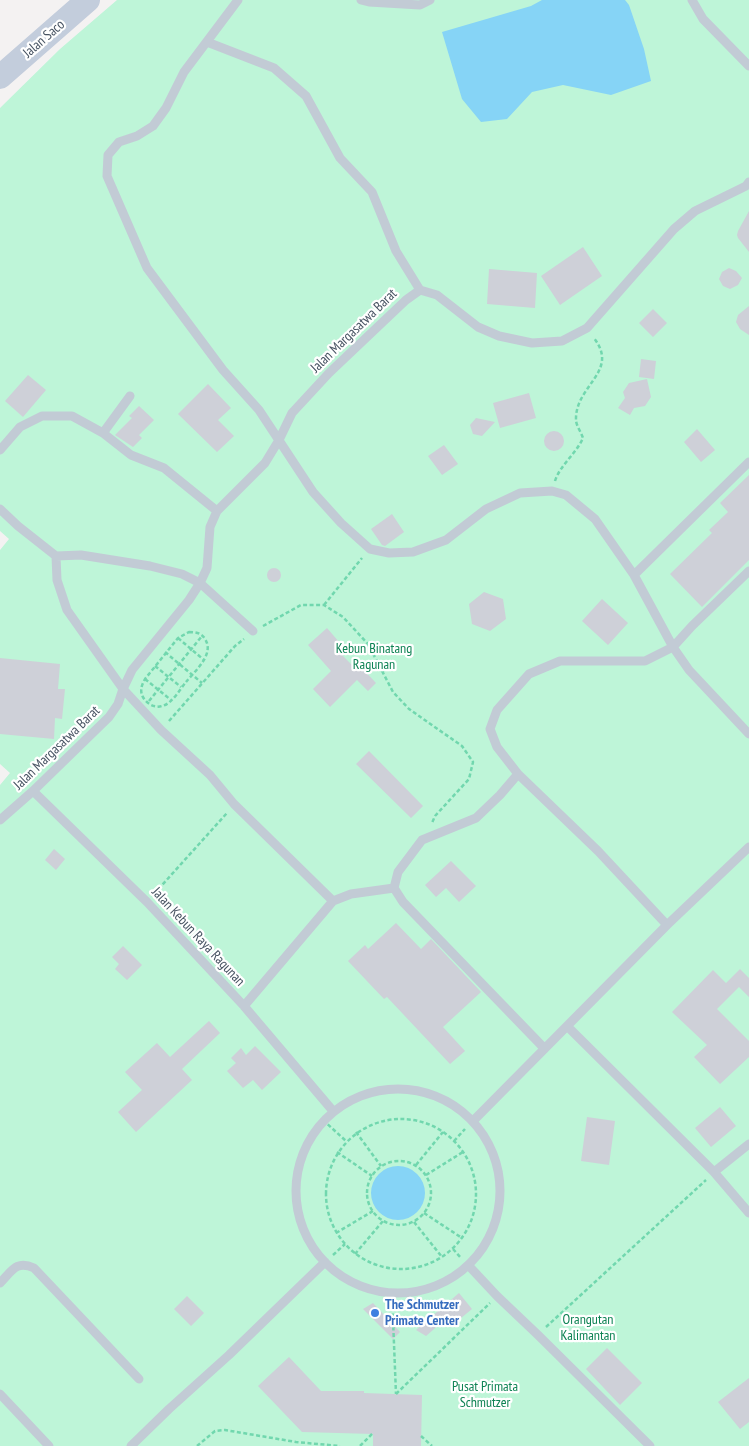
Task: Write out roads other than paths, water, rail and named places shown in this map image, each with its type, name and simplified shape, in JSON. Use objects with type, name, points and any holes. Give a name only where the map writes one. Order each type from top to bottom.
[{"type":"main road","name":"Jalan Saco","points":[[0,77],[88,0]]},
{"type":"lane","points":[[238,0],[184,72],[166,108],[153,126],[137,136],[119,142],[108,155],[107,176],[147,268],[223,370],[260,410],[313,492],[341,524],[370,549],[389,553],[413,552],[446,540],[486,509],[520,493],[552,491],[566,495],[595,518],[634,575],[673,647],[689,670],[749,734]]},
{"type":"lane","points":[[361,0],[420,5],[430,0]]},
{"type":"lane","points":[[692,0],[704,19],[749,66]]},
{"type":"lane","points":[[207,42],[274,68],[306,96],[340,158],[372,192],[396,251],[420,290],[437,295],[478,327],[499,336],[532,343],[562,341],[587,328],[674,228],[695,211],[746,186],[749,182]]},
{"type":"lane","name":"Jalan Margasatwa Barat","points":[[0,820],[33,791],[109,717],[118,704],[132,670],[189,600],[200,583],[207,568],[210,527],[217,511],[265,463],[292,413],[329,373],[406,300],[420,290]]},
{"type":"lane","points":[[102,433],[130,396]]},
{"type":"lane","points":[[0,450],[20,428],[42,416],[72,416],[102,433],[131,455],[164,468],[217,511]]},
{"type":"lane","points":[[634,575],[749,462]]},
{"type":"lane","points":[[0,509],[56,556],[81,555],[150,566],[182,574],[200,583],[253,631]]},
{"type":"lane","points":[[56,556],[57,580],[67,610],[123,689],[161,730],[210,775],[234,804],[333,901]]},
{"type":"lane","points":[[667,925],[598,851],[518,774],[497,747],[490,729],[497,710],[529,674],[560,661],[645,660],[673,647],[749,571]]},
{"type":"lane","points":[[518,774],[476,818],[422,840],[398,872],[394,888],[403,902],[544,1048]]},
{"type":"lane","name":"Jalan Kebun Raya Ragunan","points":[[33,791],[148,902],[244,1006],[333,1111]]},
{"type":"lane","points":[[473,1121],[667,925],[749,847]]},
{"type":"lane","points":[[244,1006],[333,901],[351,894],[394,888]]},
{"type":"lane","points":[[567,1026],[714,1172],[749,1213]]},
{"type":"lane","points":[[405,1088],[430,1094],[453,1104],[473,1121],[488,1142],[495,1159],[501,1194],[497,1221],[486,1245],[469,1266],[446,1282],[420,1292],[392,1294],[367,1289],[352,1282],[344,1278],[325,1262],[309,1241],[299,1217],[295,1191],[298,1165],[308,1141],[323,1120],[333,1111],[355,1097],[379,1090],[405,1088]]},
{"type":"lane","points":[[714,1172],[749,1144]]},
{"type":"lane","points":[[131,1446],[325,1262]]},
{"type":"lane","points":[[0,1283],[18,1265],[26,1264],[34,1268],[139,1379]]},
{"type":"lane","points":[[469,1266],[497,1296],[538,1334],[650,1446]]},
{"type":"lane","points":[[0,1394],[50,1446]]},
{"type":"water","points":[[542,0],[625,0],[629,5],[644,49],[651,81],[611,95],[563,85],[532,92],[507,119],[481,122],[462,99],[442,32],[531,6]]},
{"type":"water","points":[[393,1166],[403,1166],[413,1170],[421,1178],[425,1193],[421,1208],[413,1216],[403,1220],[393,1220],[383,1216],[375,1208],[371,1198],[371,1188],[375,1178],[383,1170]]},
{"type":"place","name":"The Schmutzer Primate Center","points":[[375,1313]]},
{"type":"park label","name":"Kebun Binatang Ragunan","points":[[374,658]]},
{"type":"park label","name":"Orangutan Kalimantan","points":[[588,1328]]},
{"type":"park label","name":"Pusat Primata Schmutzer","points":[[485,1395]]}]
